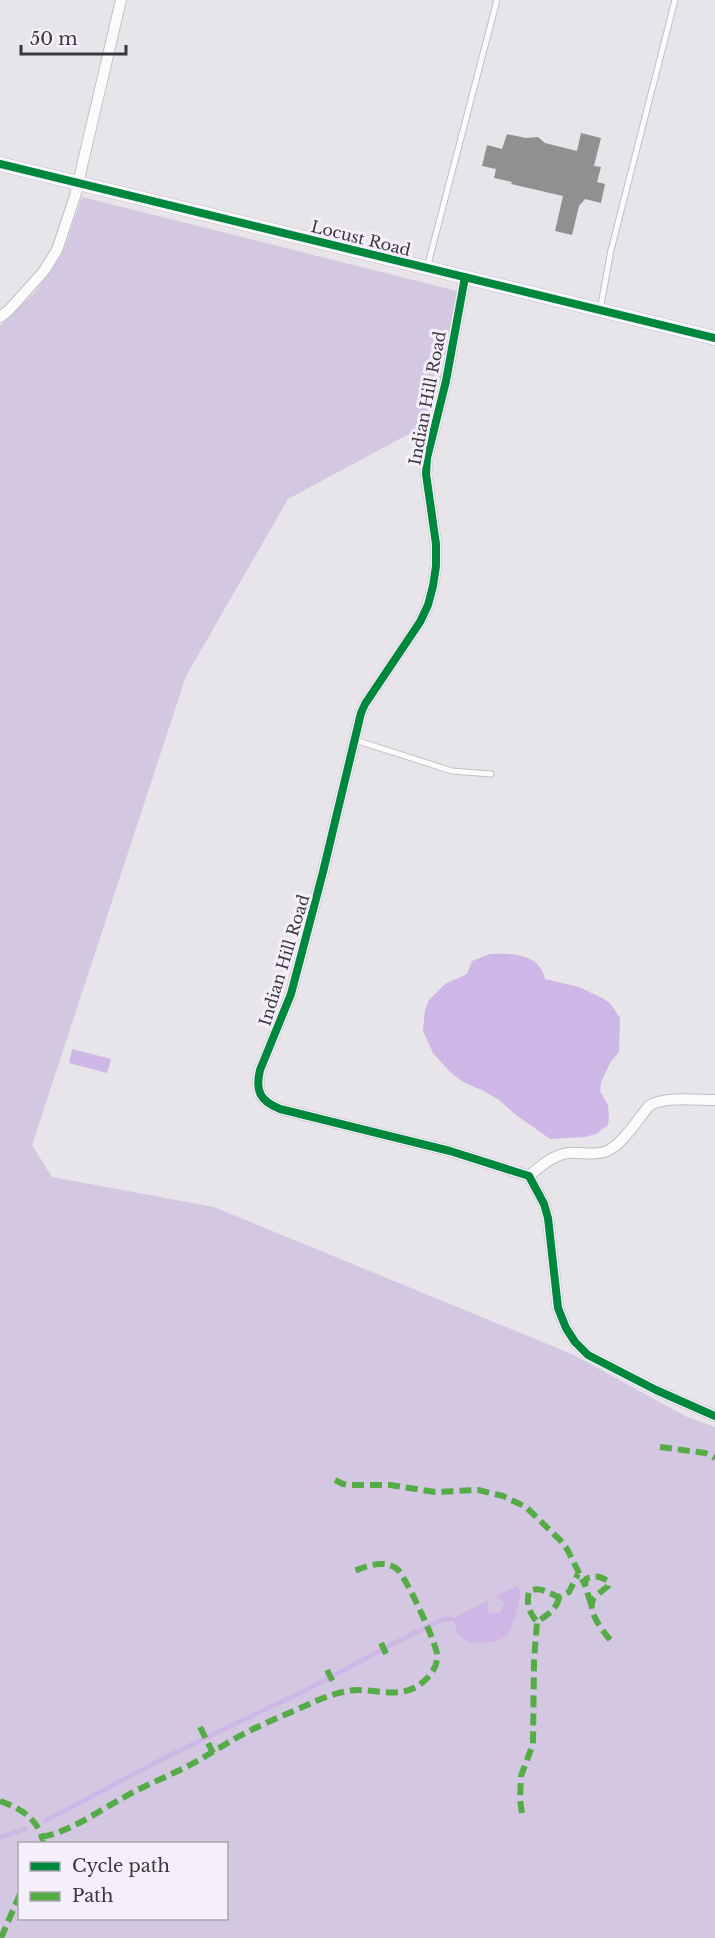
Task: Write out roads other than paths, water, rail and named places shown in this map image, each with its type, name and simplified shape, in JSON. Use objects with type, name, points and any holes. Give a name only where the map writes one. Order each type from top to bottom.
[{"type":"street","points":[[0,317],[44,271],[57,250],[75,196],[121,0]]},
{"type":"street","name":"Locust Road","points":[[0,164],[715,338]]},
{"type":"street","name":"Indian Hill Road","points":[[465,277],[446,381],[427,458],[426,474],[436,544],[433,586],[420,622],[365,704],[353,740],[323,872],[294,984],[282,1020],[260,1070],[258,1081],[261,1097],[269,1105],[280,1109],[450,1151],[529,1176]]},
{"type":"street","points":[[715,1100],[654,1103],[616,1146],[597,1154],[560,1155],[529,1176],[544,1204],[548,1218],[558,1308],[575,1342],[588,1355],[656,1390],[715,1416]]},
{"type":"lane","points":[[427,268],[497,0]]},
{"type":"lane","points":[[600,310],[611,250],[675,0]]},
{"type":"lane","points":[[353,740],[452,771],[491,774]]},
{"type":"waterway","points":[[45,1821],[170,1755],[304,1691],[414,1633],[444,1619],[452,1619]]},
{"type":"waterway","points":[[0,1837],[25,1829]]}]
